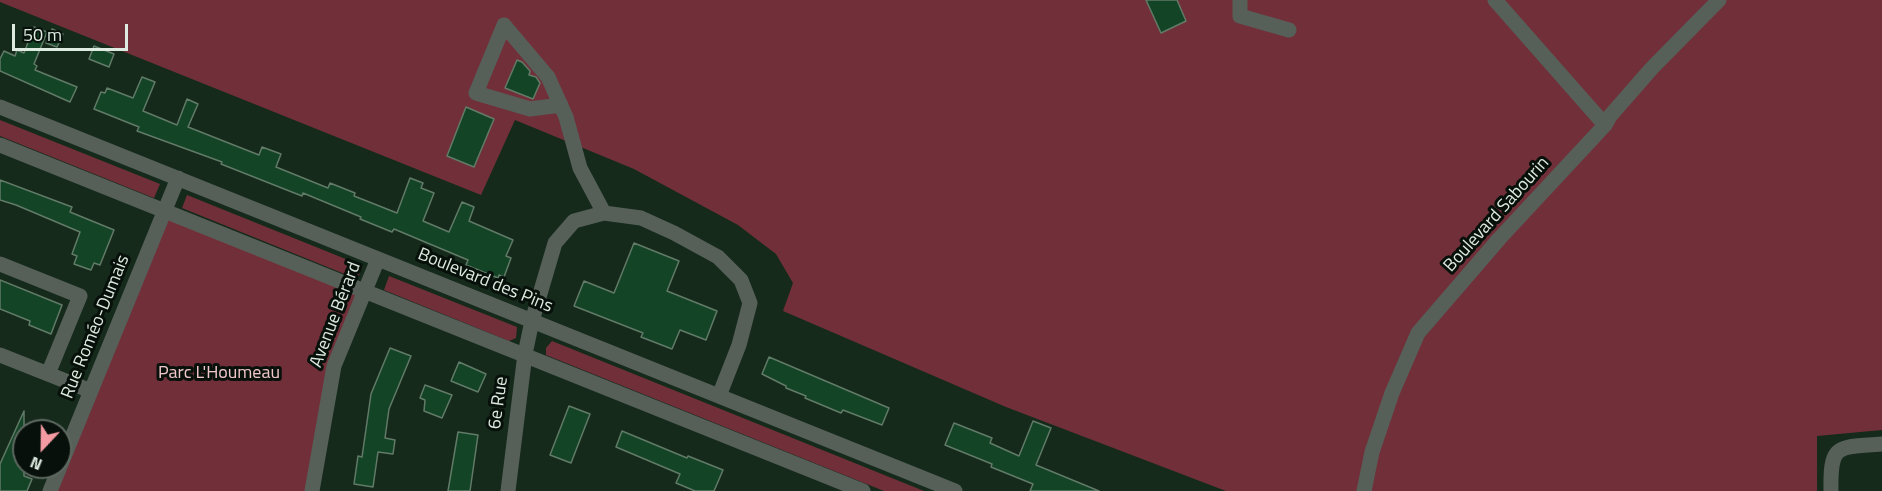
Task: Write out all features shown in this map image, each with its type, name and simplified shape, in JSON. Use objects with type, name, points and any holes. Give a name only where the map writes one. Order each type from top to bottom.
[{"type":"street","points":[[1240,0],[1240,15],[1289,30]]},
{"type":"street","points":[[1495,0],[1605,125]]},
{"type":"street","name":"Boulevard Sabourin","points":[[1364,491],[1372,452],[1392,393],[1418,333],[1499,239],[1605,125],[1610,116],[1652,68],[1719,0]]},
{"type":"street","points":[[561,105],[530,109],[476,93],[504,25],[548,77],[561,105],[566,117],[580,168],[604,213],[640,218],[674,233],[718,257],[741,280],[750,303],[739,345],[719,396]]},
{"type":"street","name":"Boulevard des Pins","points":[[0,107],[955,491]]},
{"type":"street","points":[[0,145],[862,491]]},
{"type":"street","name":"Rue Roméo-Dumais","points":[[50,491],[178,178]]},
{"type":"street","name":"6e Rue","points":[[508,491],[525,354],[532,321],[555,243],[574,221],[604,213]]},
{"type":"street","name":"Avenue Bérard","points":[[312,491],[334,366],[378,259]]},
{"type":"street","points":[[0,264],[80,296],[48,374]]},
{"type":"street","points":[[0,355],[91,391]]},
{"type":"street","points":[[1831,491],[1833,457],[1843,447],[1882,444]]},
{"type":"green space","points":[[0,0],[1882,0],[1882,430],[1817,436],[1817,491],[1226,491],[1006,407],[783,311],[793,283],[776,254],[738,225],[634,169],[515,120],[481,195],[0,2]]},
{"type":"green space","points":[[0,120],[160,184],[154,198],[0,136]]},
{"type":"green space","points":[[187,195],[363,266],[357,279],[182,208]]},
{"type":"green space","name":"Parc L'Houmeau","points":[[165,211],[366,291],[334,366],[312,491],[50,491],[55,479],[72,479],[72,437]]},
{"type":"green space","points":[[389,276],[517,327],[516,338],[509,341],[384,290]]},
{"type":"green space","points":[[552,341],[924,491],[884,491],[546,355],[546,348]]},
{"type":"building","points":[[1146,0],[1177,0],[1186,21],[1161,33]]},
{"type":"building","points":[[34,27],[47,32],[34,64],[37,66],[35,70],[77,87],[70,102],[0,71],[0,59],[4,51],[15,56],[17,50],[24,53]]},
{"type":"building","points":[[52,29],[63,34],[57,47],[46,43]]},
{"type":"building","points":[[94,46],[114,54],[109,67],[89,59]]},
{"type":"building","points":[[517,60],[530,71],[529,75],[536,77],[540,83],[533,99],[505,88]]},
{"type":"building","points":[[142,77],[155,82],[143,111],[177,125],[187,99],[198,104],[188,127],[259,155],[262,147],[281,154],[276,167],[328,188],[330,183],[355,193],[354,196],[397,213],[410,178],[423,183],[421,188],[434,193],[423,221],[449,232],[462,202],[474,207],[469,221],[513,240],[506,256],[511,258],[504,277],[499,275],[498,278],[466,265],[468,260],[394,229],[392,232],[303,193],[302,196],[221,164],[222,162],[137,131],[139,127],[94,109],[101,92],[105,93],[107,88],[133,98]]},
{"type":"building","points":[[466,107],[494,119],[474,167],[447,156]]},
{"type":"building","points":[[0,180],[72,207],[70,212],[114,230],[100,265],[94,263],[91,270],[74,264],[77,256],[72,254],[80,232],[0,200]]},
{"type":"building","points":[[634,243],[679,261],[667,291],[717,311],[706,340],[680,330],[672,349],[641,337],[643,333],[574,306],[584,281],[614,293]]},
{"type":"building","points":[[0,280],[62,305],[51,334],[29,325],[30,321],[0,309]]},
{"type":"building","points":[[390,348],[411,356],[389,409],[385,438],[395,440],[393,454],[378,452],[373,487],[354,484],[358,456],[362,457],[371,394]]},
{"type":"building","points":[[769,357],[889,408],[882,425],[843,410],[841,413],[805,398],[806,396],[762,374]]},
{"type":"building","points":[[459,362],[486,374],[478,392],[451,381]]},
{"type":"building","points":[[425,385],[452,395],[442,418],[424,411],[425,400],[420,398]]},
{"type":"building","points":[[569,406],[590,414],[571,463],[550,455]]},
{"type":"building","points":[[1033,421],[1051,428],[1036,465],[1099,491],[1030,491],[1033,484],[945,445],[954,423],[992,438],[990,443],[1019,456]]},
{"type":"building","points":[[622,431],[723,470],[714,491],[695,491],[676,483],[680,474],[616,447]]},
{"type":"building","points":[[458,432],[478,435],[470,491],[448,491]]},
{"type":"building","points":[[12,438],[12,479],[32,479],[27,491],[0,491],[0,464]]}]
